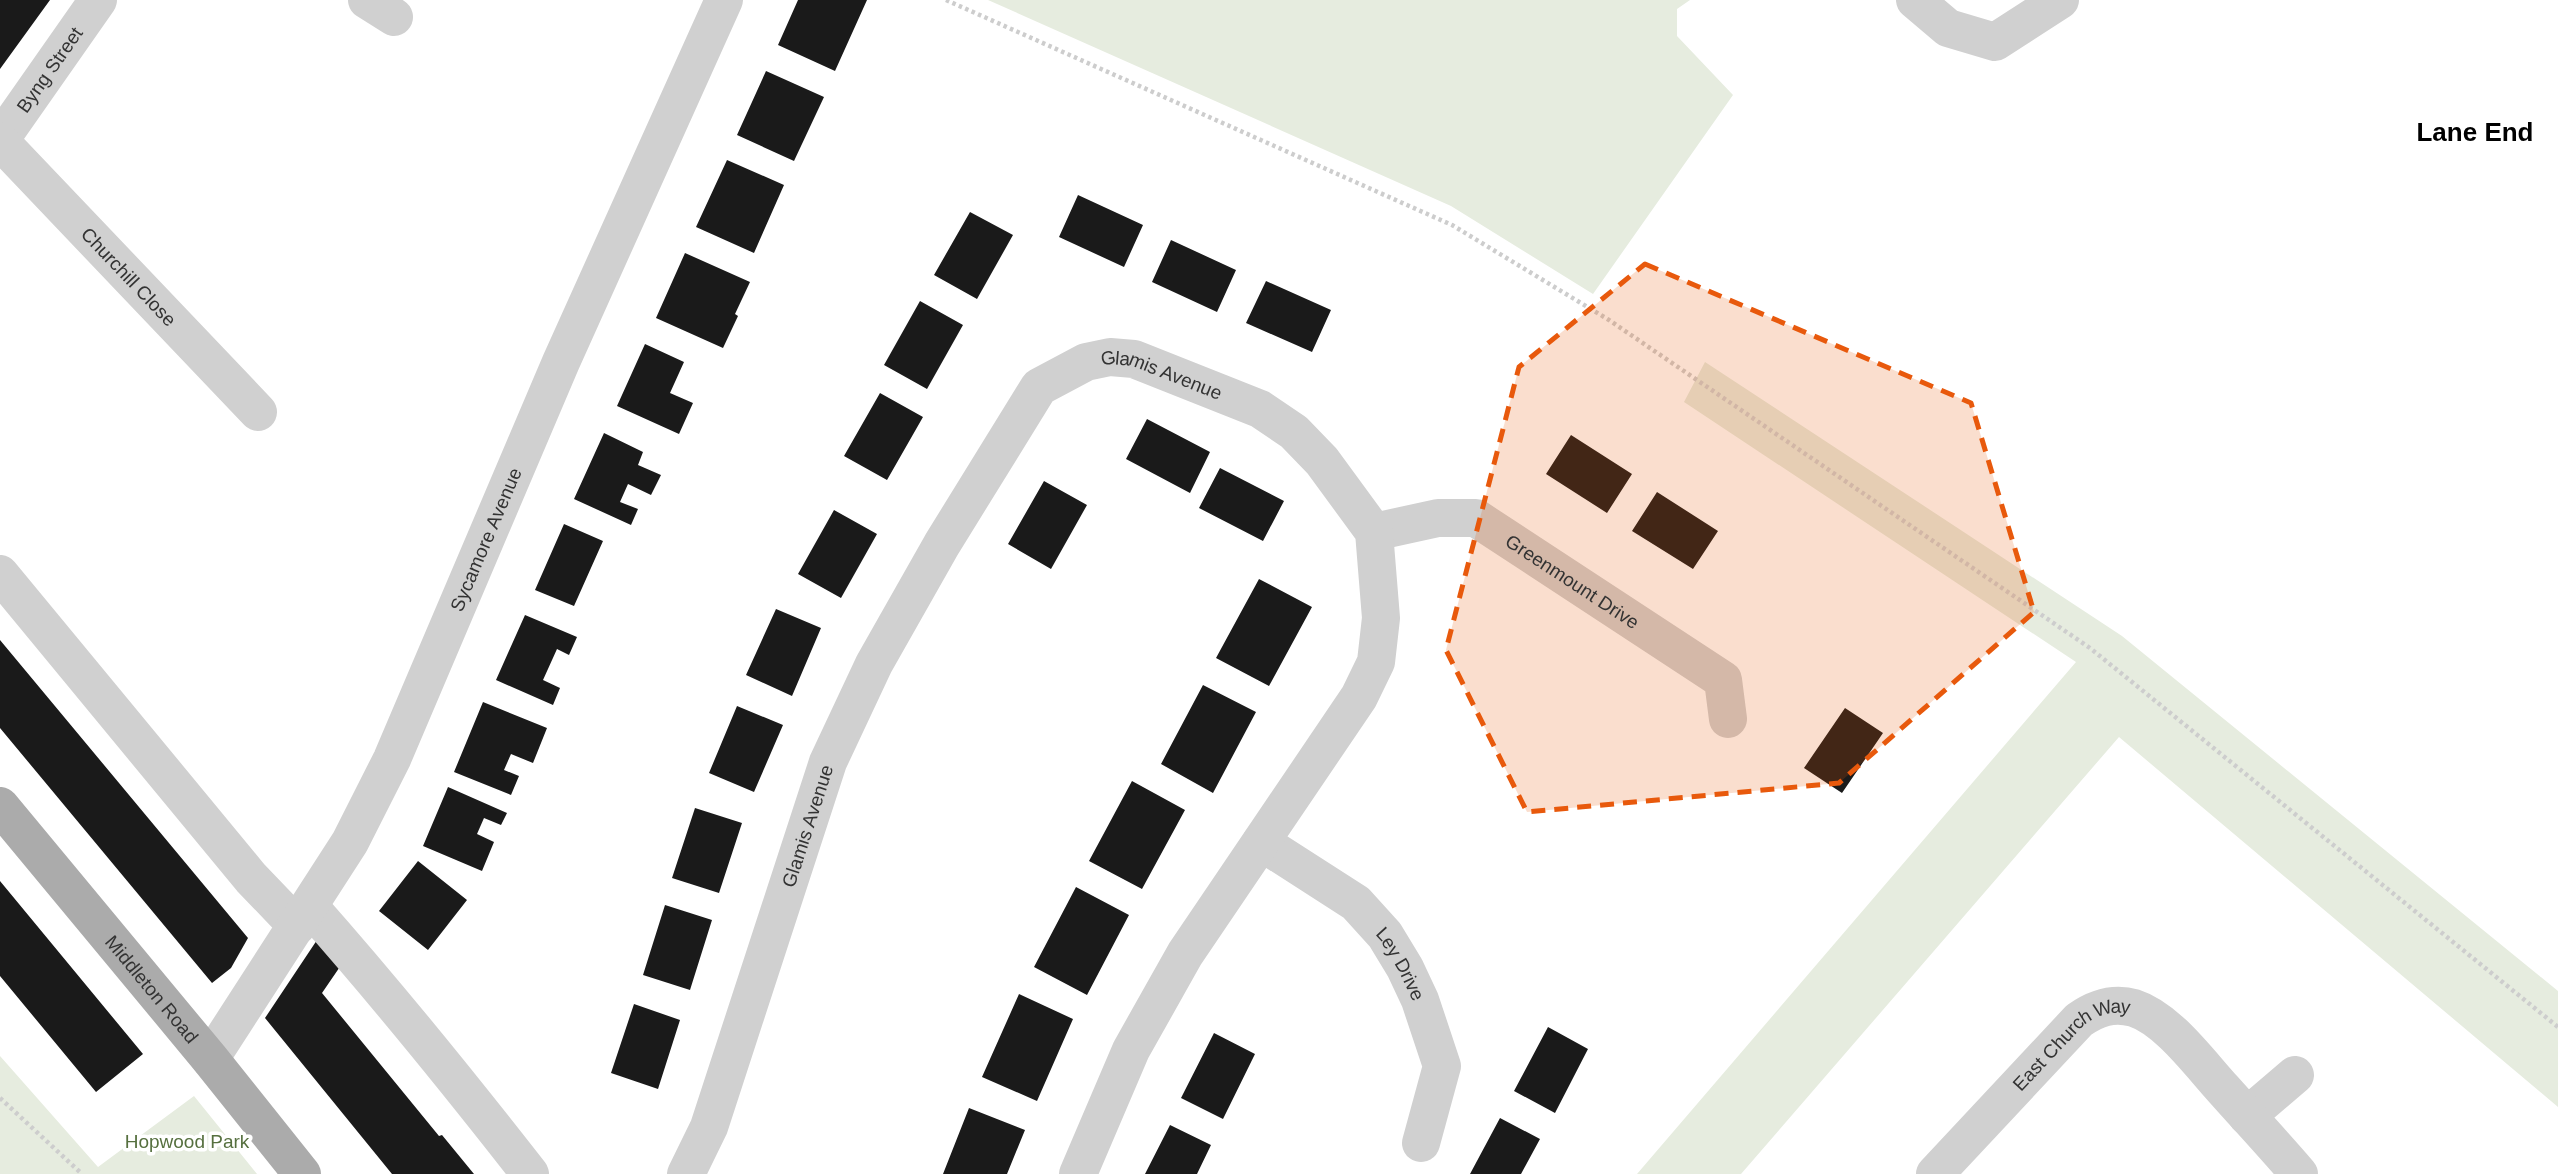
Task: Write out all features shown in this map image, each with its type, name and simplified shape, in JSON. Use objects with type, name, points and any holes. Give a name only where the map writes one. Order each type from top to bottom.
[{"type":"main road","name":"Middleton Road","points":[[0,806],[302,1174]]},
{"type":"street","name":"Byng Street","points":[[0,140],[98,0]]},
{"type":"street","name":"Sycamore Avenue","points":[[210,1059],[350,842],[392,759],[561,362],[724,0]]},
{"type":"street","points":[[1915,0],[1948,28],[1995,42],[2060,0]]},
{"type":"street","name":"Churchill Close","points":[[0,140],[258,412]]},
{"type":"street","name":"Glamis Avenue","points":[[686,1174],[709,1127],[828,762],[881,652],[942,544],[1039,387],[1086,362],[1110,357],[1133,359],[1260,409],[1294,432],[1322,461],[1374,532]]},
{"type":"street","name":"Greenmount Drive","points":[[1374,532],[1438,518],[1476,518],[1723,680],[1728,719]]},
{"type":"street","points":[[1078,1174],[1131,1050],[1185,954],[1359,697],[1376,662],[1381,618],[1374,532]]},
{"type":"street","points":[[0,574],[251,878],[303,917],[371,976],[530,1174]]},
{"type":"street","name":"Ley Drive","points":[[1261,842],[1356,903],[1385,935],[1405,968],[1420,1000],[1442,1066],[1421,1143]]},
{"type":"street","name":"East Church Way","points":[[1935,1174],[2079,1020],[2104,1007],[2120,1005],[2133,1008],[2157,1021],[2299,1173]]},
{"type":"street","points":[[2247,1116],[2295,1075]]},
{"type":"path","points":[[946,0],[1452,225],[1609,320],[2090,648],[2558,1027]]},
{"type":"path","points":[[0,1098],[82,1174]]},
{"type":"highlighted area","points":[[1645,264],[1971,403],[2034,612],[1839,783],[1527,812],[1446,650],[1519,367]]},
{"type":"green space","points":[[988,0],[1690,0],[1677,9],[1677,36],[1733,95],[1593,294],[1451,206]]},
{"type":"green space","points":[[1705,362],[2122,636],[2558,991],[2558,1107],[2119,737],[1741,1174],[1637,1174],[2076,662],[1684,402]]},
{"type":"green space","name":"Hopwood Park","points":[[0,1056],[98,1167],[194,1096],[257,1174],[0,1174]]},
{"type":"building","points":[[0,0],[50,0],[0,69]]},
{"type":"building","points":[[798,0],[867,0],[835,71],[778,45]]},
{"type":"building","points":[[766,71],[824,97],[794,161],[737,135]]},
{"type":"building","points":[[727,160],[784,185],[754,253],[696,227]]},
{"type":"building","points":[[1078,195],[1143,225],[1124,267],[1059,237]]},
{"type":"building","points":[[970,212],[1013,235],[977,299],[934,275]]},
{"type":"building","points":[[1171,240],[1236,270],[1217,312],[1152,282]]},
{"type":"building","points":[[685,253],[750,282],[723,348],[656,318]]},
{"type":"building","points":[[1266,281],[1331,310],[1312,352],[1246,323]]},
{"type":"building","points":[[920,301],[963,325],[927,389],[884,365]]},
{"type":"building","points":[[645,344],[684,362],[670,393],[693,403],[679,434],[617,406]]},
{"type":"building","points":[[880,393],[923,417],[887,480],[844,456]]},
{"type":"building","points":[[1147,419],[1210,452],[1190,493],[1126,459]]},
{"type":"building","points":[[604,433],[643,452],[638,465],[661,475],[651,495],[628,484],[620,502],[638,509],[631,525],[574,499]]},
{"type":"building","points":[[1571,435],[1632,474],[1607,513],[1546,474]]},
{"type":"building","points":[[1220,468],[1284,501],[1263,541],[1199,508]]},
{"type":"building","points":[[1044,481],[1087,505],[1051,569],[1008,544]]},
{"type":"building","points":[[1657,492],[1718,531],[1693,569],[1632,531]]},
{"type":"building","points":[[834,510],[877,534],[841,598],[798,574]]},
{"type":"building","points":[[564,524],[603,541],[574,606],[535,590]]},
{"type":"building","points":[[1259,579],[1312,607],[1269,686],[1216,658]]},
{"type":"building","points":[[776,609],[821,628],[792,696],[746,675]]},
{"type":"building","points":[[525,615],[577,637],[569,655],[557,649],[543,680],[560,688],[553,705],[496,680]]},
{"type":"building","points":[[0,640],[248,938],[231,968],[212,983],[0,728]]},
{"type":"building","points":[[1203,685],[1256,712],[1213,793],[1161,764]]},
{"type":"building","points":[[483,702],[547,728],[533,763],[511,754],[504,770],[519,776],[511,795],[454,772]]},
{"type":"building","points":[[737,706],[783,725],[754,792],[709,773]]},
{"type":"building","points":[[1845,708],[1883,733],[1842,793],[1804,768]]},
{"type":"building","points":[[1132,781],[1185,810],[1142,889],[1089,861]]},
{"type":"building","points":[[448,787],[507,813],[501,825],[484,818],[477,834],[494,842],[482,871],[423,846]]},
{"type":"building","points":[[695,808],[742,823],[719,893],[672,878]]},
{"type":"building","points":[[418,861],[467,900],[428,950],[379,911]]},
{"type":"building","points":[[0,881],[143,1054],[96,1092],[0,976]]},
{"type":"building","points":[[1076,887],[1129,915],[1087,995],[1034,967]]},
{"type":"building","points":[[665,905],[712,920],[690,990],[643,975]]},
{"type":"building","points":[[323,931],[348,955],[322,993],[439,1136],[442,1135],[474,1174],[392,1174],[265,1018]]},
{"type":"building","points":[[1019,994],[1073,1019],[1037,1101],[982,1077]]},
{"type":"building","points":[[634,1004],[680,1020],[658,1089],[611,1073]]},
{"type":"building","points":[[1548,1027],[1588,1049],[1555,1113],[1514,1091]]},
{"type":"building","points":[[1214,1033],[1255,1054],[1223,1119],[1181,1098]]},
{"type":"building","points":[[969,1108],[1025,1130],[1007,1174],[943,1174]]},
{"type":"building","points":[[1500,1118],[1540,1139],[1521,1174],[1470,1174]]},
{"type":"building","points":[[1170,1125],[1211,1145],[1197,1174],[1145,1174]]},
{"type":"district","name":"Lane End","points":[[2475,132]]}]
